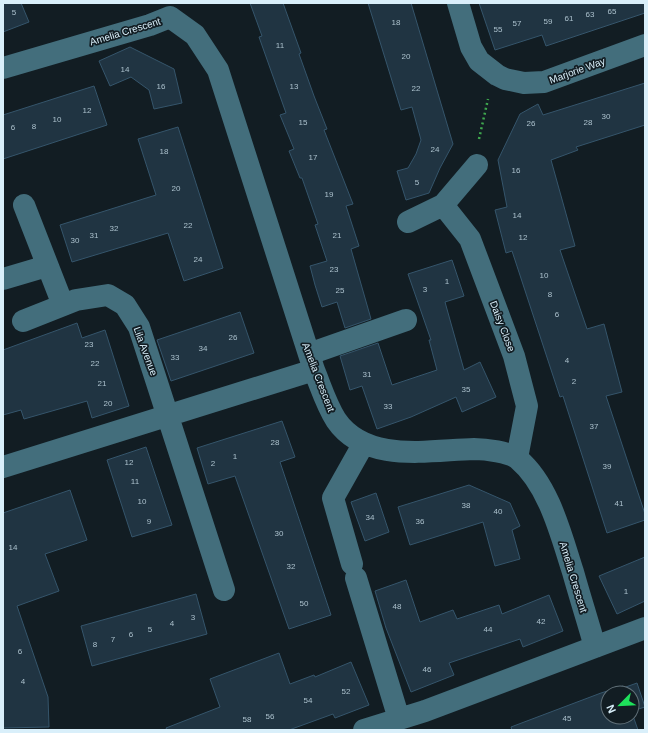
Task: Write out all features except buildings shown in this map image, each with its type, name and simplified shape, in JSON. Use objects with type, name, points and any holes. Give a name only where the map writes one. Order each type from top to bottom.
[{"type":"street","name":"Marjorie Way","points":[[458,3],[471,47],[479,61],[497,75],[505,79],[524,83],[544,82],[645,45]]},
{"type":"street","name":"Amelia Crescent","points":[[3,68],[150,25],[173,10],[195,35],[218,70],[312,362],[328,406],[337,421],[351,434],[364,443],[380,450],[416,452],[487,449],[517,458],[536,480],[556,517],[596,647]]},
{"type":"street","points":[[408,222],[443,205],[477,165]]},
{"type":"street","points":[[24,205],[63,305]]},
{"type":"street","name":"Daisy Close","points":[[443,205],[470,239],[514,356],[527,406],[517,458]]},
{"type":"street","points":[[3,279],[47,266]]},
{"type":"street","name":"Lila Avenue","points":[[23,321],[76,300],[108,295],[125,306],[139,327],[224,590]]},
{"type":"street","points":[[3,466],[168,415],[312,362],[406,320]]},
{"type":"street","points":[[364,443],[333,498],[399,719]]},
{"type":"street","points":[[364,730],[425,711],[645,628]]},
{"type":"path","points":[[477,165],[477,146],[489,92],[497,75]]}]
